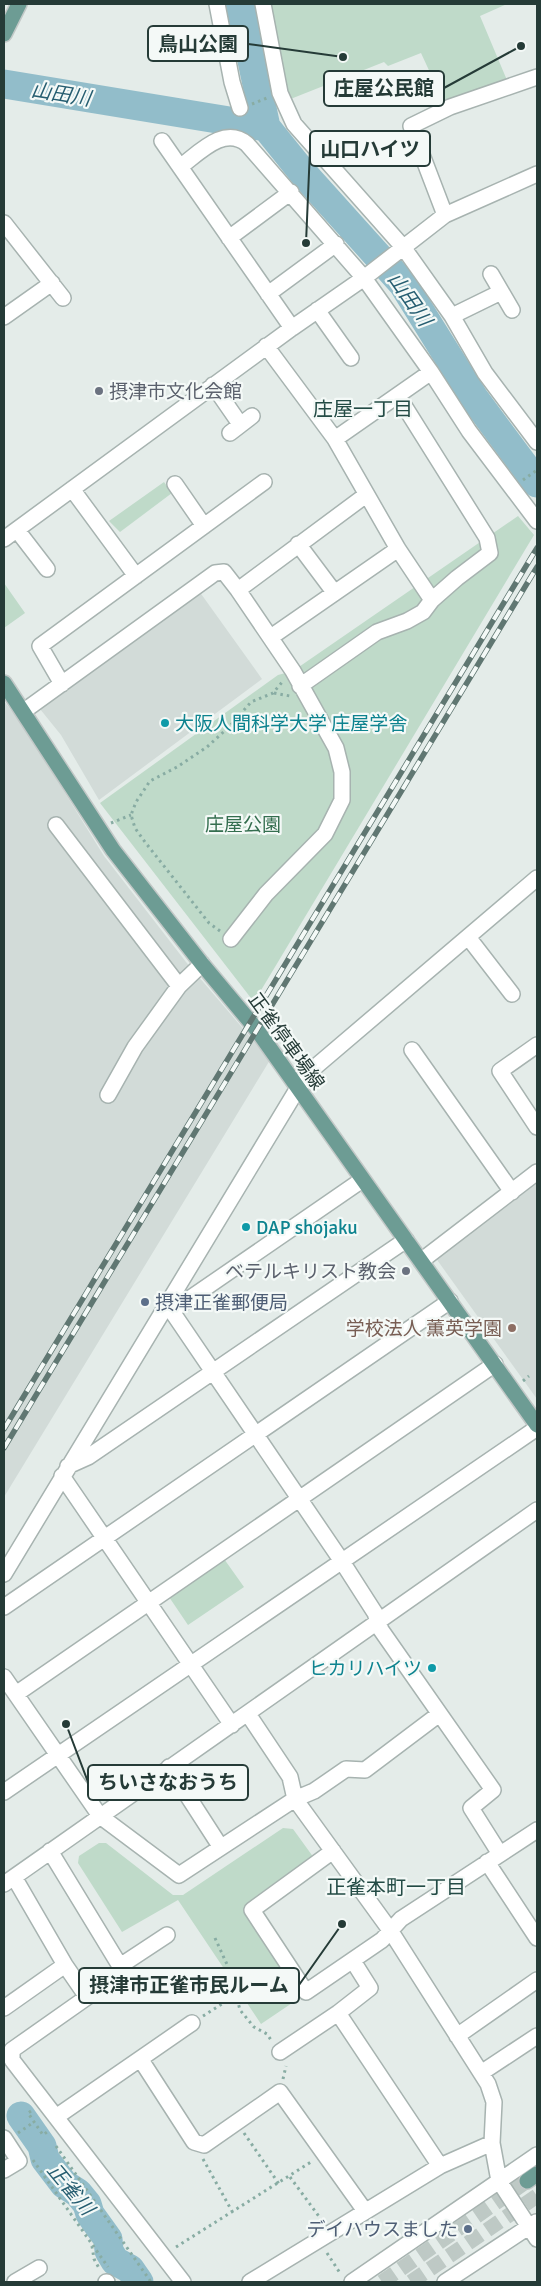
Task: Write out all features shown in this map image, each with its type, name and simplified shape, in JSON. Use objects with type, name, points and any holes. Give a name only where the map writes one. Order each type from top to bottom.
[{"type":"main road","points":[[4,34],[19,4]]},
{"type":"main road","name":"正雀停車場線","points":[[4,683],[113,850],[202,964],[257,1030],[362,1180],[495,1364],[537,1426]]},
{"type":"street","points":[[217,4],[232,82],[242,108]]},
{"type":"street","points":[[263,4],[280,93],[294,124],[404,246],[452,316],[485,373],[537,442]]},
{"type":"street","points":[[444,215],[412,126],[450,107],[537,77]]},
{"type":"street","points":[[180,167],[220,138],[234,137],[247,144],[367,276],[432,372],[469,432],[537,521]]},
{"type":"street","points":[[162,141],[292,328]]},
{"type":"street","points":[[4,539],[266,346],[367,276],[444,215],[535,182]]},
{"type":"street","points":[[229,238],[291,192]]},
{"type":"street","points":[[4,223],[9,241],[52,283],[63,298]]},
{"type":"street","points":[[268,294],[336,244]]},
{"type":"street","points":[[491,274],[512,310]]},
{"type":"street","points":[[4,317],[52,283]]},
{"type":"street","points":[[452,316],[501,292]]},
{"type":"street","points":[[317,310],[351,358]]},
{"type":"street","points":[[266,346],[335,439],[366,496],[420,584],[432,600]]},
{"type":"street","points":[[335,439],[432,372]]},
{"type":"street","points":[[213,385],[241,424]]},
{"type":"street","points":[[296,678],[377,632],[408,622],[423,612],[432,600],[490,552],[487,538],[398,396]]},
{"type":"street","points":[[62,684],[40,646],[264,482]]},
{"type":"street","points":[[175,484],[204,526]]},
{"type":"street","points":[[72,489],[136,576]]},
{"type":"street","points":[[238,590],[298,544],[366,496]]},
{"type":"street","points":[[17,530],[47,569]]},
{"type":"street","points":[[298,544],[334,592]]},
{"type":"street","points":[[271,637],[398,548]]},
{"type":"street","points":[[24,711],[215,573],[224,572],[271,637],[296,678],[336,748],[342,772],[342,800],[325,834],[266,894],[231,939]]},
{"type":"street","points":[[56,826],[179,986]]},
{"type":"street","points":[[4,1574],[298,1088],[314,1068],[537,878]]},
{"type":"street","points":[[468,937],[512,994]]},
{"type":"street","points":[[108,1095],[135,1047],[179,986],[202,964]]},
{"type":"street","points":[[537,1045],[500,1071],[537,1128]]},
{"type":"street","points":[[412,1050],[512,1192]]},
{"type":"street","points":[[421,1261],[537,1172]]},
{"type":"street","points":[[165,1305],[179,1306],[362,1180]]},
{"type":"street","points":[[65,1471],[406,1240]]},
{"type":"street","points":[[4,1607],[256,1436],[450,1301]]},
{"type":"street","points":[[165,1305],[173,1313],[341,1560],[376,1613],[381,1630],[438,1715],[492,1790],[470,1808],[500,1854]]},
{"type":"street","points":[[16,1694],[495,1364]]},
{"type":"street","points":[[4,1792],[537,1426]]},
{"type":"street","points":[[65,1471],[106,1538],[232,1725]]},
{"type":"street","points":[[88,1997],[9,1881],[537,1510]]},
{"type":"street","points":[[4,1677],[100,1816],[179,1875],[220,1846],[295,1799],[314,1791],[346,1769],[365,1770],[438,1715]]},
{"type":"street","points":[[248,1714],[290,1777],[295,1799],[390,1930],[481,2073],[494,2102],[492,2143],[499,2181],[534,2229],[451,2281]]},
{"type":"street","points":[[169,1767],[220,1846]]},
{"type":"street","points":[[333,1851],[252,1910],[306,1992],[382,1940],[402,1919],[537,1830]]},
{"type":"street","points":[[50,1851],[120,1966],[120,1974],[12,2050],[12,2060],[183,2282]]},
{"type":"street","points":[[486,1862],[537,1938]]},
{"type":"street","points":[[120,1966],[167,1935]]},
{"type":"street","points":[[280,2052],[338,2013],[370,1988],[353,1961]]},
{"type":"street","points":[[4,2008],[65,1965]]},
{"type":"street","points":[[457,2036],[537,1980]]},
{"type":"street","points":[[338,2013],[440,2166]]},
{"type":"street","points":[[56,2117],[192,2023]]},
{"type":"street","points":[[481,2073],[537,2036]]},
{"type":"street","points":[[141,2060],[194,2142],[204,2145],[280,2092],[365,2212]]},
{"type":"street","points":[[4,2170],[19,2161],[10,2135]]},
{"type":"street","points":[[250,2282],[440,2166],[492,2143]]},
{"type":"street","points":[[346,2278],[537,2155]]},
{"type":"street","points":[[4,2273],[15,2282],[39,2268]]},
{"type":"path","points":[[242,108],[269,98]]},
{"type":"path","points":[[231,939],[209,923],[144,842],[135,828],[131,816],[136,802],[150,781],[177,767],[206,747],[230,726],[251,702],[273,693],[284,680],[296,678]]},
{"type":"path","points":[[110,823],[131,816]]},
{"type":"path","points":[[215,1938],[230,1971],[240,2010],[254,2027],[267,2034],[287,2062],[280,2092]]},
{"type":"path","points":[[192,2023],[236,1995]]},
{"type":"path","points":[[26,2104],[151,2282]]},
{"type":"path","points":[[31,2111],[28,2113],[43,2134],[47,2132]]},
{"type":"path","points":[[10,2135],[34,2122]]},
{"type":"path","points":[[236,2122],[279,2184]]},
{"type":"path","points":[[204,2145],[201,2156],[233,2213]]},
{"type":"path","points":[[176,2247],[233,2213],[324,2154]]},
{"type":"path","points":[[31,2156],[92,2244],[108,2280]]},
{"type":"path","points":[[290,2177],[325,2236],[346,2278]]},
{"type":"path","points":[[92,2244],[94,2259],[108,2280]]},
{"type":"shaded area","points":[[199,591],[262,679],[99,800],[61,735],[40,709]]},
{"type":"shaded area","points":[[4,701],[26,730],[104,856],[186,962],[270,1060],[4,1497]]},
{"type":"shaded area","name":"学校法人 薫英学園","points":[[537,1179],[537,1399],[435,1257]]},
{"type":"green space","points":[[274,4],[507,4],[480,16],[509,85],[445,105],[421,53],[388,66],[384,62],[288,100],[267,7]]},
{"type":"green space","points":[[164,482],[172,493],[120,532],[109,521]]},
{"type":"green space","name":"庄屋公園","points":[[518,516],[534,535],[254,1002],[100,803],[278,675],[293,671]]},
{"type":"green space","points":[[4,583],[25,613],[4,628]]},
{"type":"green space","points":[[222,1556],[244,1587],[188,1625],[167,1594]]},
{"type":"green space","points":[[283,1828],[293,1829],[314,1858],[244,1910],[301,1997],[261,2024],[178,1900],[122,1932],[78,1863],[79,1856],[99,1843],[106,1843],[173,1895],[183,1895]]},
{"type":"waterway","name":"山田川","points":[[240,4],[266,127],[303,173],[403,284],[474,398],[537,483]]},
{"type":"waterway","name":"山田川","points":[[4,84],[266,127]]},
{"type":"waterway","name":"正雀川","points":[[21,2116],[42,2146],[45,2159],[64,2184],[78,2193],[87,2204],[90,2214],[108,2239],[109,2251],[115,2261],[130,2269],[139,2282]]},
{"type":"tunnel","points":[[382,2282],[527,2181]]},
{"type":"tunnel","points":[[411,2282],[537,2196]]},
{"type":"railway","points":[[4,1429],[537,548]]},
{"type":"railway","points":[[4,1448],[537,567]]},
{"type":"place","name":"庄屋公民館","points":[[521,46]]},
{"type":"place","name":"鳥山公園","points":[[343,57]]},
{"type":"place","name":"山口ハイツ","points":[[306,243]]},
{"type":"place","name":"摂津市文化会館","points":[[99,391]]},
{"type":"place","name":"大阪人間科学大学 庄屋学舎","points":[[165,723]]},
{"type":"place","name":"DAP shojaku","points":[[246,1227]]},
{"type":"place","name":"ベテルキリスト教会","points":[[406,1271]]},
{"type":"place","name":"摂津正雀郵便局","points":[[145,1302]]},
{"type":"place","name":"学校法人 薫英学園","points":[[512,1328]]},
{"type":"place","name":"ヒカリハイツ","points":[[432,1668]]},
{"type":"place","name":"ちいさなおうち","points":[[66,1724]]},
{"type":"place","name":"摂津市正雀市民ルーム","points":[[342,1924]]},
{"type":"place","name":"デイハウスました","points":[[468,2229]]},
{"type":"district","name":"庄屋一丁目","points":[[363,409]]},
{"type":"district","name":"正雀本町一丁目","points":[[396,1887]]}]
